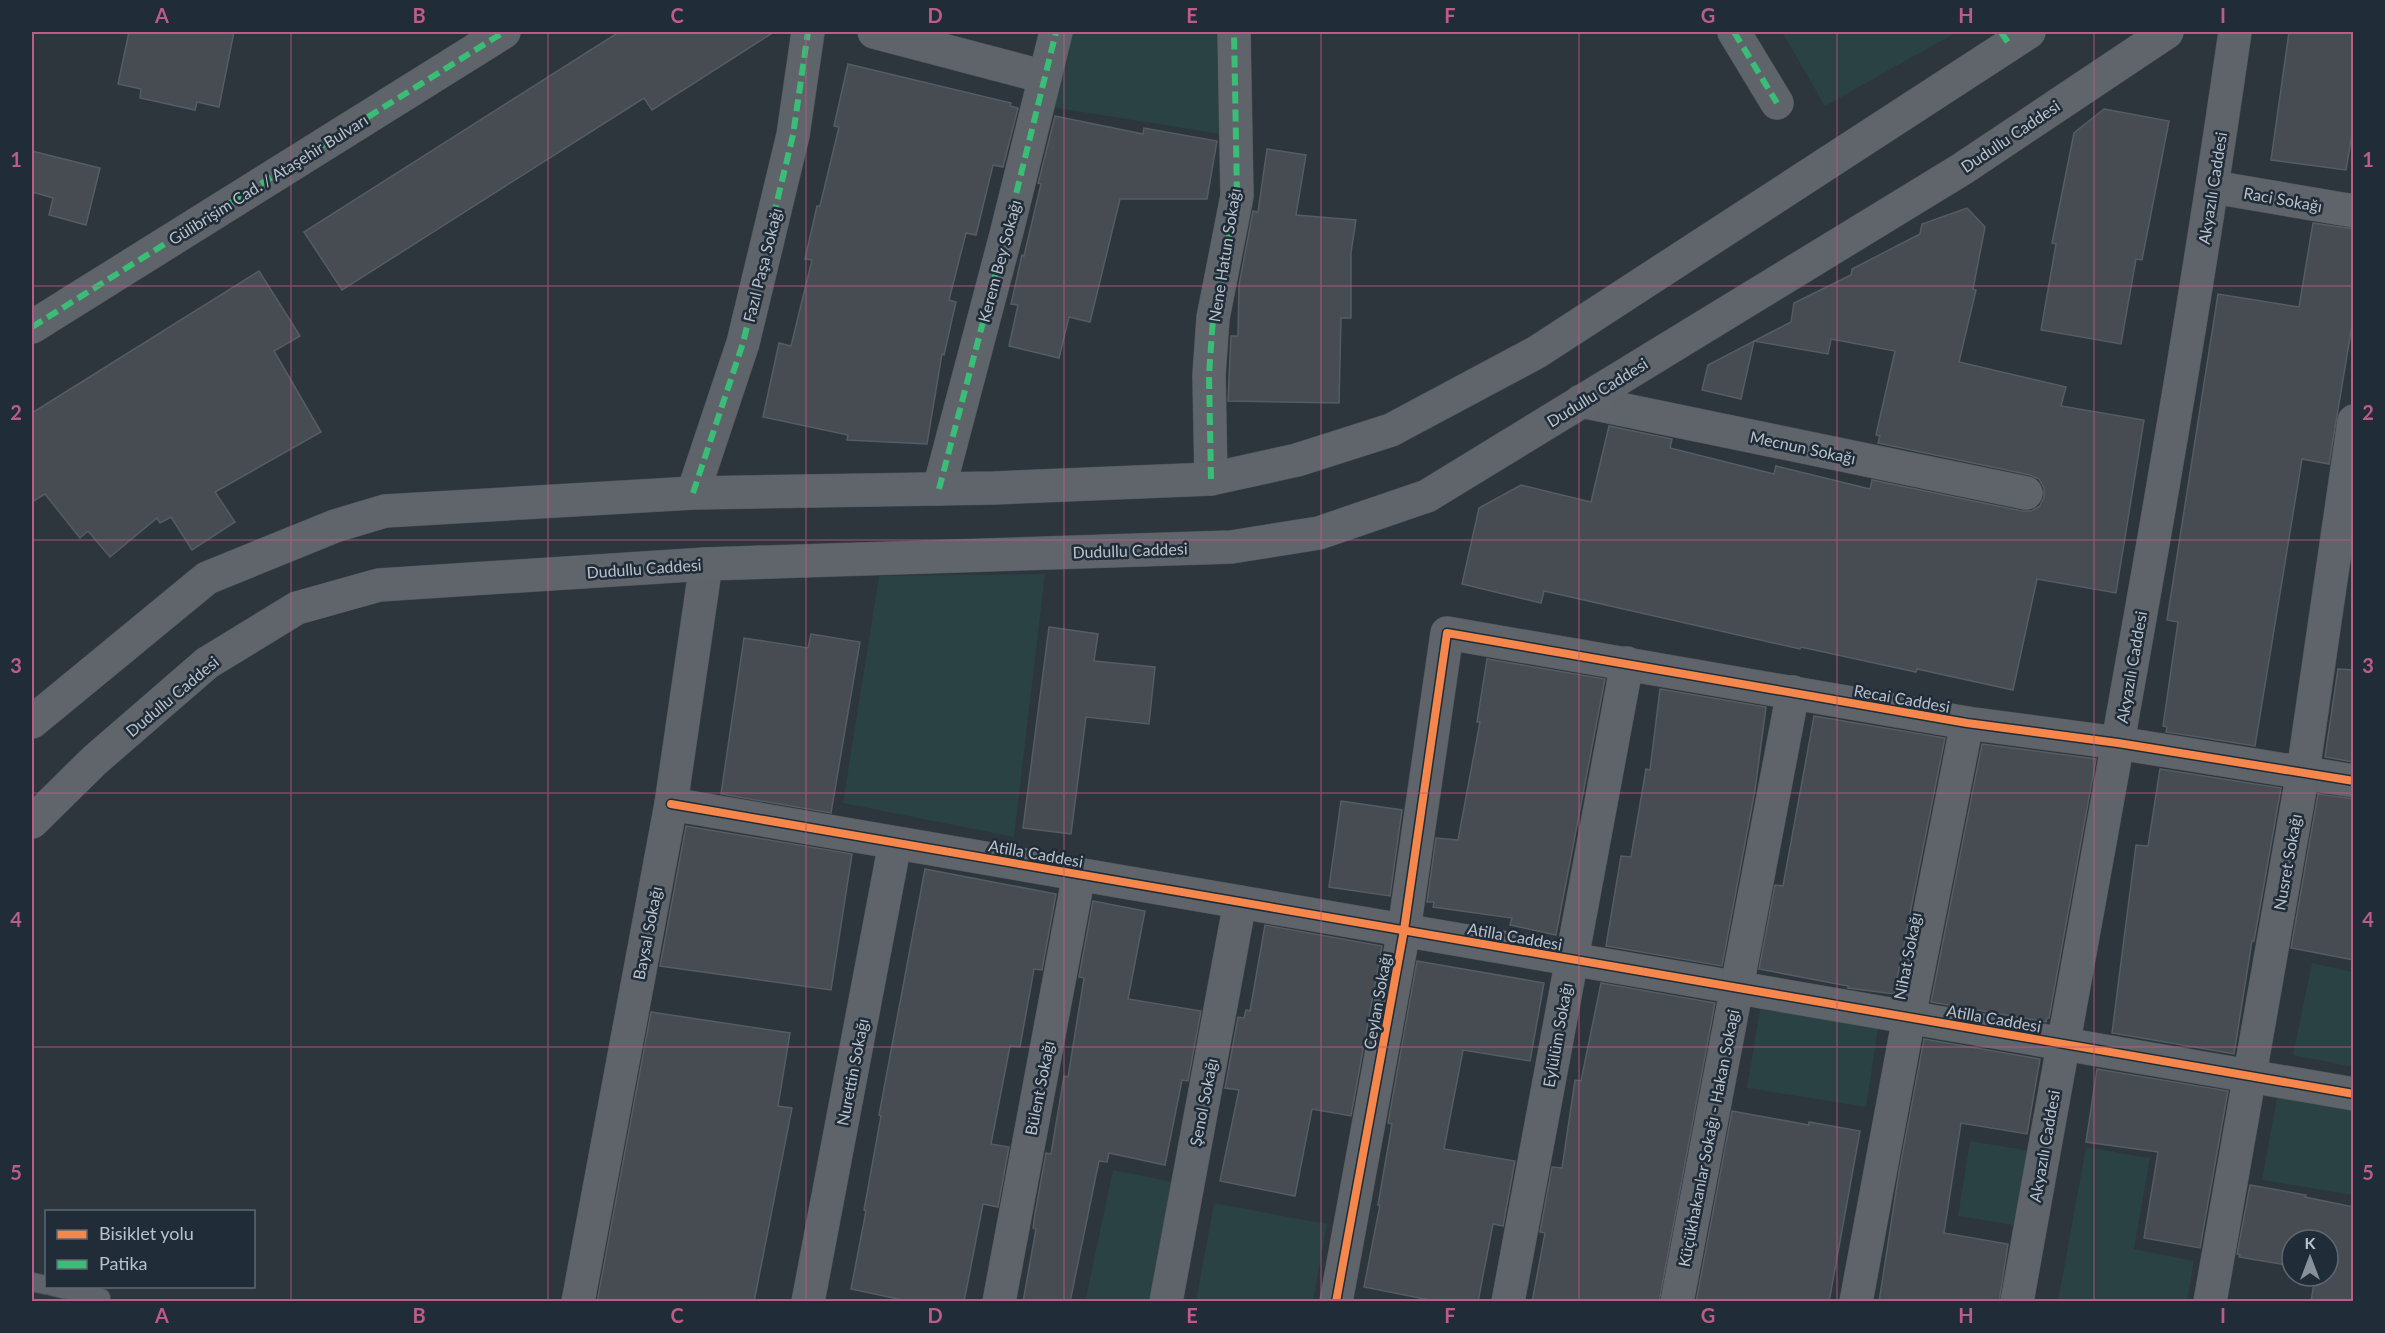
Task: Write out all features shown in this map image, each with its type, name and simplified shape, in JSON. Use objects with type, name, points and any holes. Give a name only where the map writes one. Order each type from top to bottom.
[{"type":"main road","points":[[32,722],[207,578],[335,526],[385,511],[693,493],[939,489],[1211,479],[1297,460],[1390,430],[1537,352],[2029,32]]},
{"type":"main road","name":"Dudullu Caddesi","points":[[32,822],[95,760],[207,663],[297,609],[380,585],[706,564],[1231,547],[1319,533],[1427,496],[1962,169],[2167,32]]},
{"type":"street","name":"Gülibrişim Cad. / Ataşehir Bulvarı","points":[[32,327],[504,32]]},
{"type":"street","name":"Fazıl Paşa Sokağı","points":[[693,493],[743,342],[793,135],[808,32]]},
{"type":"street","points":[[873,32],[1045,77]]},
{"type":"street","name":"Kerem Bey Sokağı","points":[[939,489],[1056,32]]},
{"type":"street","name":"Nene Hatun Sokağı","points":[[1211,479],[1209,375],[1213,318],[1237,196],[1234,32]]},
{"type":"street","points":[[1734,32],[1777,103]]},
{"type":"street","name":"Akyazılı Caddesi","points":[[2017,1302],[2118,742],[2213,188],[2235,32]]},
{"type":"street","name":"Raci Sokağı","points":[[2213,188],[2354,211]]},
{"type":"street","name":"Mecnun Sokağı","points":[[1581,401],[2026,493]]},
{"type":"street","name":"Nusret Sokağı","points":[[2210,1302],[2303,772],[2354,421]]},
{"type":"street","name":"Baysal Sokağı","points":[[578,1302],[671,804],[706,564]]},
{"type":"street","name":"Recai Caddesi","points":[[1447,633],[1967,723],[2118,742],[2354,781]]},
{"type":"street","name":"Ceylan Sokağı","points":[[1336,1302],[1404,930],[1447,633]]},
{"type":"street","name":"Eylülüm Sokağı","points":[[1508,1302],[1627,663]]},
{"type":"street","name":"Küçükhakanlar Sokağı - Hakan Sokagi","points":[[1677,1302],[1793,692]]},
{"type":"street","name":"Nihat Sokağı","points":[[1856,1302],[1967,723]]},
{"type":"street","name":"Atilla Caddesi","points":[[671,804],[2354,1094]]},
{"type":"street","name":"Nurettin Sokağı","points":[[808,1302],[895,843]]},
{"type":"street","name":"Bülent Sokağı","points":[[999,1302],[1079,874]]},
{"type":"street","name":"Şenol Sokağı","points":[[1166,1302],[1240,902]]},
{"type":"lane","points":[[56,1288],[101,1298]]},
{"type":"green space","points":[[1068,32],[1221,32],[1227,135],[1051,107]]},
{"type":"green space","points":[[1782,32],[1957,32],[1825,106]]},
{"type":"green space","points":[[1045,574],[1014,837],[843,803],[879,576]]},
{"type":"green space","points":[[2312,963],[2353,972],[2353,1067],[2293,1055]]},
{"type":"green space","points":[[1761,1004],[1879,1023],[1866,1107],[1747,1088]]},
{"type":"green space","points":[[2277,1097],[2353,1111],[2353,1195],[2262,1180]]},
{"type":"green space","points":[[1970,1141],[2031,1151],[2019,1226],[1958,1216]]},
{"type":"green space","points":[[2086,1147],[2150,1158],[2134,1249],[2194,1261],[2187,1301],[2058,1301]]},
{"type":"green space","points":[[1113,1170],[1178,1183],[1153,1301],[1085,1302]]},
{"type":"green space","points":[[1214,1203],[1327,1224],[1313,1301],[1196,1301]]},
{"type":"building","points":[[129,32],[234,32],[219,107],[197,102],[195,110],[140,98],[141,89],[118,84]]},
{"type":"building","points":[[619,32],[774,32],[652,110],[644,98],[342,290],[304,232]]},
{"type":"building","points":[[2289,32],[2354,32],[2354,122],[2346,170],[2271,160]]},
{"type":"building","points":[[848,64],[1011,103],[1010,106],[1018,108],[1003,167],[993,165],[976,235],[966,233],[949,300],[956,302],[944,355],[942,354],[927,444],[847,440],[848,435],[763,417],[779,343],[791,346],[812,260],[805,259],[839,127],[834,126]]},
{"type":"building","points":[[2104,109],[2169,121],[2142,260],[2136,259],[2121,344],[2041,330],[2056,244],[2052,243],[2074,133]]},
{"type":"building","points":[[1055,116],[1143,134],[1144,128],[1217,141],[1207,199],[1120,199],[1090,322],[1069,317],[1059,358],[1009,346],[1018,305],[1011,304],[1041,184],[1038,183]]},
{"type":"building","points":[[1267,149],[1306,155],[1296,215],[1356,220],[1351,253],[1351,318],[1341,318],[1339,403],[1228,401],[1231,336],[1238,336],[1239,285],[1253,211],[1258,212]]},
{"type":"building","points":[[32,151],[100,168],[86,225],[49,215],[53,198],[32,192]]},
{"type":"building","points":[[1967,208],[1985,227],[1973,289],[1976,290],[1959,362],[2066,387],[2061,406],[2144,420],[2116,593],[2037,579],[2013,690],[1917,669],[1916,672],[1801,647],[1800,649],[1544,591],[1541,603],[1462,584],[1479,508],[1521,485],[1591,502],[1609,426],[1672,439],[1670,448],[1774,474],[1776,466],[1870,489],[1872,480],[2022,511],[2031,511],[2040,506],[2044,497],[2044,488],[2039,479],[2030,475],[1878,443],[1880,436],[1876,435],[1895,351],[1831,339],[1828,354],[1754,341],[1791,322],[1794,303],[1851,275],[1852,269],[1920,234],[1922,224]]},
{"type":"building","points":[[2313,223],[2354,229],[2354,313],[2329,464],[2302,459],[2255,746],[2166,732],[2167,727],[2163,726],[2178,622],[2167,620],[2218,294],[2299,307]]},
{"type":"building","points":[[259,271],[300,336],[274,351],[321,432],[215,492],[235,522],[192,550],[171,517],[160,523],[157,518],[110,557],[88,531],[80,538],[45,494],[32,502],[32,413]]},
{"type":"building","points":[[1754,341],[1741,399],[1702,390],[1708,365]]},
{"type":"building","points":[[1049,627],[1098,634],[1094,661],[1155,667],[1149,724],[1086,717],[1071,834],[1023,828]]},
{"type":"building","points":[[811,634],[860,642],[831,813],[721,794],[744,638],[808,648]]},
{"type":"building","points":[[1487,659],[1605,679],[1556,935],[1510,925],[1512,918],[1433,907],[1434,902],[1427,902],[1436,838],[1458,840],[1480,722],[1477,722]]},
{"type":"building","points":[[2338,669],[2354,670],[2354,762],[2325,757]]},
{"type":"building","points":[[1660,689],[1766,707],[1755,790],[1722,966],[1606,946],[1621,856],[1631,857],[1646,769],[1650,770]]},
{"type":"building","points":[[1814,716],[1945,738],[1894,994],[1848,988],[1848,986],[1759,969],[1775,885],[1783,886]]},
{"type":"building","points":[[1982,744],[2096,759],[2049,1018],[2046,1022],[1931,1002]]},
{"type":"building","points":[[2160,769],[2281,788],[2254,941],[2252,941],[2234,1054],[2112,1033],[2136,845],[2148,846]]},
{"type":"building","points":[[2318,794],[2354,799],[2354,960],[2291,948]]},
{"type":"building","points":[[1341,801],[1402,810],[1390,896],[1329,887]]},
{"type":"building","points":[[686,826],[852,854],[831,990],[660,966]]},
{"type":"building","points":[[925,869],[1056,894],[1042,970],[1034,969],[1020,1047],[1010,1046],[991,1144],[1009,1147],[998,1207],[983,1204],[964,1302],[912,1302],[851,1289],[866,1211],[864,1210],[881,1116],[879,1115]]},
{"type":"building","points":[[1093,901],[1145,911],[1128,999],[1201,1011],[1188,1081],[1182,1080],[1165,1165],[1109,1153],[1107,1162],[1099,1161],[1070,1302],[1023,1302],[1046,1153],[1051,1154],[1064,1076],[1068,1077],[1084,978],[1079,977]]},
{"type":"building","points":[[1265,925],[1382,946],[1351,1116],[1312,1109],[1295,1196],[1220,1181],[1239,1090],[1225,1088],[1238,1017],[1244,1018],[1246,1010],[1250,1011]]},
{"type":"building","points":[[1417,961],[1544,983],[1530,1061],[1463,1050],[1444,1149],[1515,1161],[1503,1226],[1493,1224],[1478,1302],[1440,1302],[1364,1287],[1380,1205],[1378,1205],[1392,1124],[1388,1123]]},
{"type":"building","points":[[1601,983],[1715,1003],[1659,1302],[1532,1302],[1545,1233],[1540,1232],[1552,1167],[1562,1168],[1575,1080],[1581,1081]]},
{"type":"building","points":[[651,1012],[790,1033],[778,1106],[792,1108],[754,1302],[597,1302]]},
{"type":"building","points":[[1924,1039],[2040,1059],[2027,1134],[1961,1123],[1944,1233],[2008,1244],[1999,1302],[1879,1302],[1899,1172]]},
{"type":"building","points":[[2097,1069],[2228,1091],[2200,1248],[2144,1238],[2158,1152],[2086,1142]]},
{"type":"building","points":[[1732,1111],[1809,1125],[1809,1122],[1860,1131],[1829,1302],[1696,1302]]},
{"type":"building","points":[[2250,1185],[2306,1195],[2305,1197],[2354,1207],[2354,1302],[2311,1302],[2313,1288],[2340,1288],[2340,1228],[2280,1228],[2280,1264],[2239,1257],[2240,1255],[2237,1254]]},
{"type":"marked path","points":[[32,327],[504,32]]},
{"type":"marked path","points":[[693,493],[743,343],[793,135],[808,32]]},
{"type":"marked path","points":[[939,489],[1007,231],[1056,32]]},
{"type":"marked path","points":[[1211,479],[1209,375],[1213,318],[1237,196],[1234,32]]},
{"type":"marked path","points":[[1734,32],[1777,103]]},
{"type":"marked path","points":[[2001,32],[2009,44]]},
{"type":"cycle path","points":[[1336,1302],[1404,930],[1447,633],[1967,723],[2118,743],[2354,781]]},
{"type":"cycle path","points":[[671,804],[2354,1094]]}]
